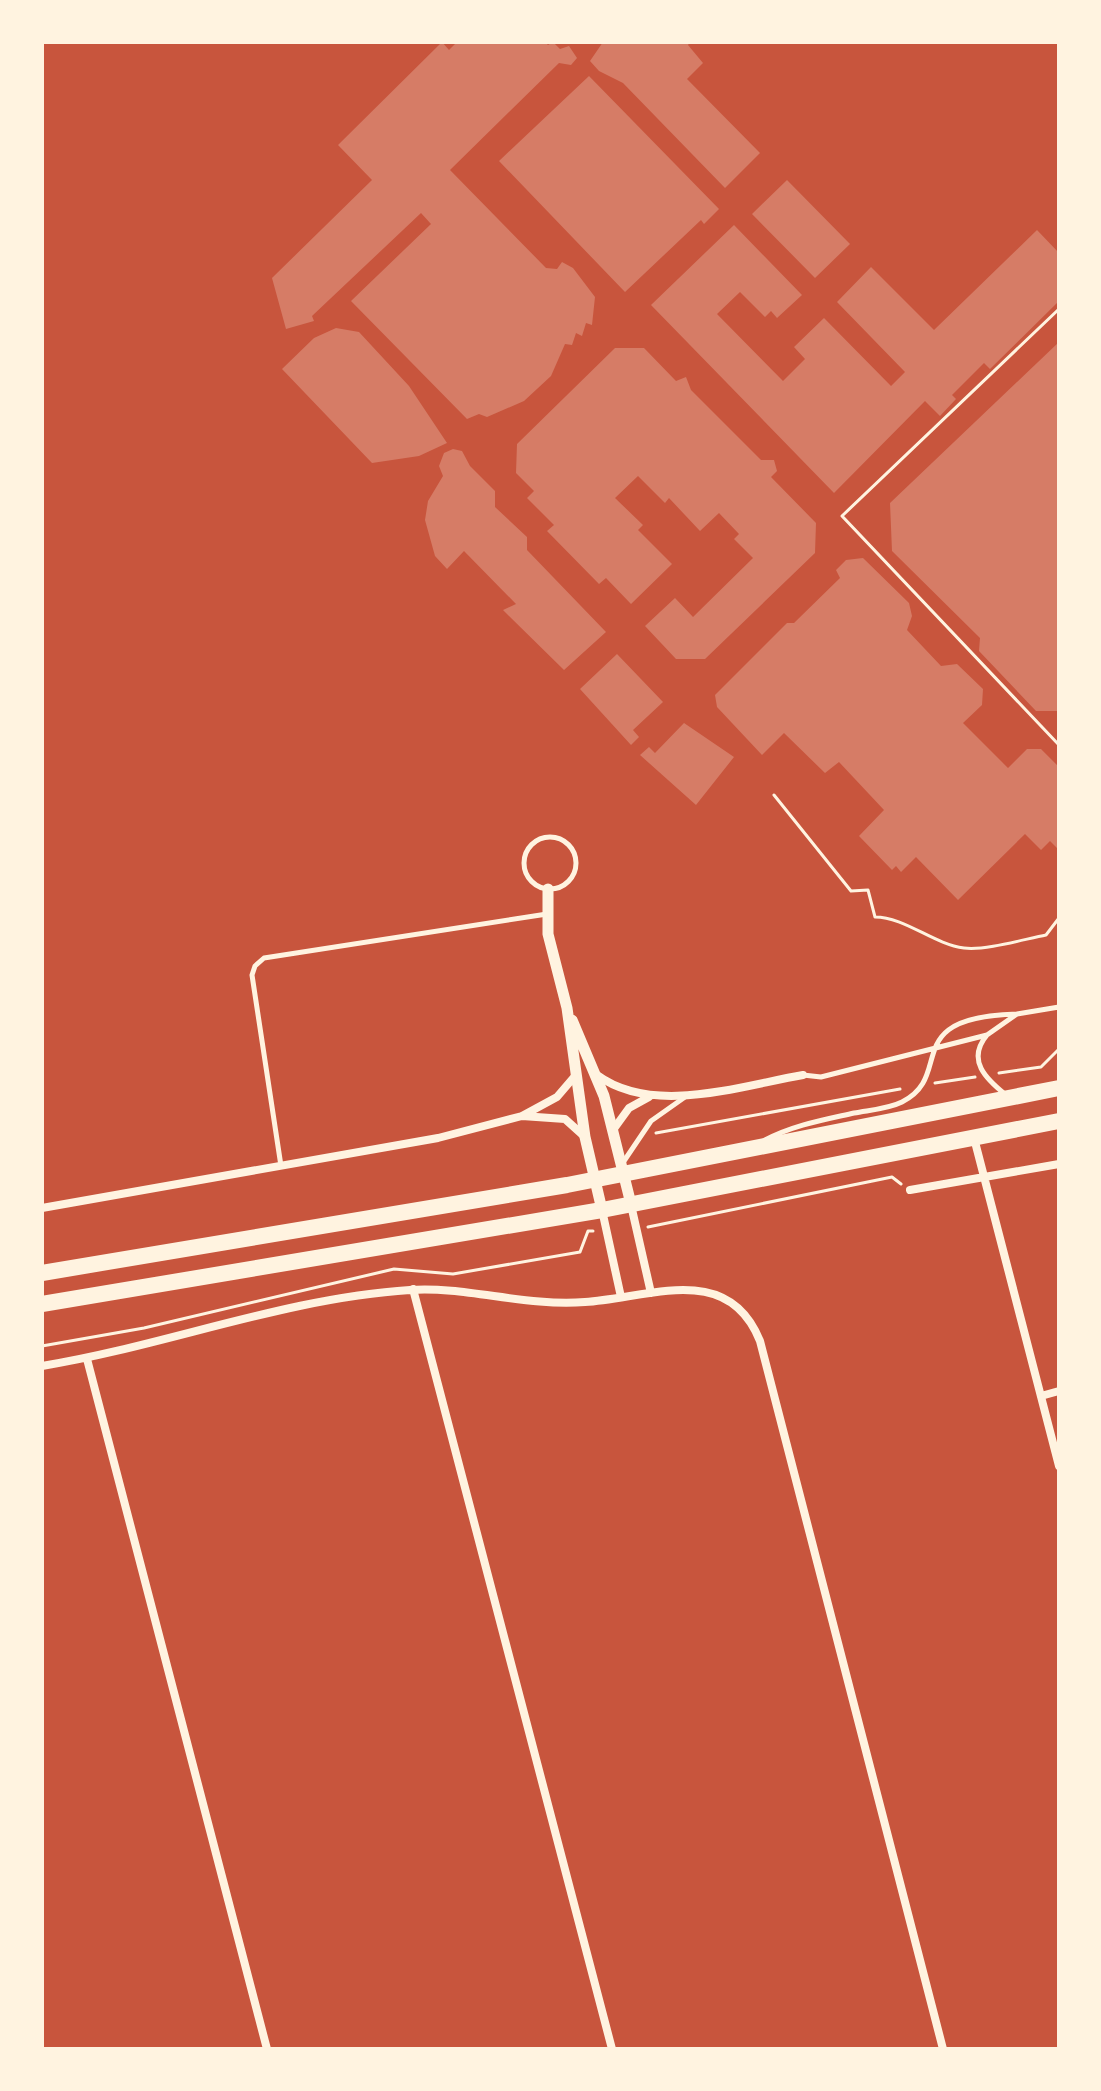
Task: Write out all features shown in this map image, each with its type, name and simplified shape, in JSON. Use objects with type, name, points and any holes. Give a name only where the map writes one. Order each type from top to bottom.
[{"type":"highway","points":[[42,1273],[595,1179],[622,1170],[1054,1086]]},
{"type":"highway","points":[[42,1304],[602,1210],[1059,1121]]},
{"type":"street","points":[[548,889],[548,934],[567,1008],[585,1137],[621,1297]]},
{"type":"street","points":[[567,1008],[597,1075],[651,1293]]},
{"type":"street","points":[[597,1075],[614,1088],[650,1096],[697,1093],[803,1075]]},
{"type":"street","points":[[42,1208],[438,1138],[522,1116],[557,1097],[575,1076]]},
{"type":"street","points":[[613,1130],[629,1108],[650,1096]]},
{"type":"street","points":[[522,1116],[557,1116],[573,1123],[585,1137]]},
{"type":"street","points":[[973,1136],[1059,1466]]},
{"type":"street","points":[[910,1190],[1059,1164]]},
{"type":"street","points":[[42,1366],[87,1359],[340,1298],[413,1289],[563,1303],[689,1289],[716,1294],[740,1308],[760,1341],[943,2049]]},
{"type":"street","points":[[413,1289],[612,2049]]},
{"type":"street","points":[[87,1359],[267,2049]]},
{"type":"street","points":[[1041,1396],[1059,1391]]},
{"type":"lane","points":[[554,837],[570,845],[577,862],[568,882],[548,889],[534,883],[524,863],[532,845],[554,837]]},
{"type":"lane","points":[[281,1166],[252,975],[255,966],[264,958],[548,914]]},
{"type":"lane","points":[[753,1145],[807,1123],[894,1105],[913,1095],[920,1086],[932,1050],[945,1031],[960,1022],[1059,1007]]},
{"type":"lane","points":[[803,1075],[821,1077],[987,1035],[1017,1014]]},
{"type":"lane","points":[[987,1035],[977,1056],[983,1075],[1008,1096]]},
{"type":"lane","points":[[622,1170],[645,1127],[671,1104],[697,1093]]},
{"type":"path","points":[[1059,309],[842,516],[1059,745]]},
{"type":"path","points":[[774,795],[851,891],[868,890],[875,917],[890,917],[912,931],[966,949],[1046,935],[1059,918]]},
{"type":"path","points":[[645,1127],[660,1134],[1041,1067],[1059,1049]]},
{"type":"path","points":[[636,1229],[892,1177],[910,1190]]},
{"type":"path","points":[[42,1346],[144,1328],[394,1269],[453,1274],[580,1252],[588,1231],[607,1232]]},
{"type":"building","points":[[442,42],[449,50],[457,42],[545,42],[548,45],[553,42],[560,49],[569,46],[577,58],[571,65],[559,63],[450,170],[546,268],[557,269],[562,262],[573,268],[595,297],[592,325],[586,323],[582,336],[576,333],[572,345],[565,344],[551,376],[524,401],[487,417],[479,414],[467,419],[351,301],[431,224],[421,213],[312,316],[314,321],[286,329],[272,278],[372,180],[338,145]]},
{"type":"building","points":[[603,42],[690,42],[688,45],[703,63],[687,79],[760,153],[725,188],[623,83],[599,71],[590,61]]},
{"type":"building","points":[[589,76],[719,209],[704,224],[701,220],[625,292],[499,161]]},
{"type":"building","points":[[787,180],[850,244],[815,278],[752,214]]},
{"type":"building","points":[[734,225],[802,295],[777,318],[771,311],[765,317],[740,292],[717,314],[783,381],[805,359],[794,347],[824,318],[891,386],[905,372],[837,302],[871,267],[934,330],[1037,230],[1059,253],[1059,301],[990,369],[984,363],[952,395],[956,399],[940,416],[925,401],[834,493],[651,305]]},
{"type":"building","points":[[336,328],[359,332],[409,386],[447,443],[419,456],[372,463],[282,369],[314,338]]},
{"type":"building","points":[[1059,342],[1059,711],[1036,711],[979,651],[980,638],[892,551],[890,503]]},
{"type":"building","points":[[615,348],[644,348],[676,381],[686,377],[691,390],[761,460],[774,460],[777,471],[771,477],[816,523],[815,553],[705,659],[676,659],[645,626],[675,598],[693,617],[753,558],[734,539],[739,534],[719,513],[700,531],[669,498],[665,503],[638,476],[615,498],[643,525],[638,530],[672,564],[631,604],[606,578],[599,584],[547,531],[554,525],[527,498],[534,491],[516,473],[517,444]]},
{"type":"building","points":[[453,449],[462,451],[470,466],[495,491],[495,507],[527,537],[527,550],[606,632],[564,670],[503,610],[516,604],[464,551],[447,569],[435,556],[425,520],[428,501],[443,476],[439,466],[444,453]]},
{"type":"building","points":[[863,558],[909,603],[912,616],[907,630],[941,666],[957,664],[983,689],[982,705],[963,723],[1008,768],[1027,749],[1041,749],[1059,767],[1059,850],[1050,841],[1041,850],[1025,834],[958,900],[916,857],[901,872],[896,866],[892,870],[859,836],[884,810],[839,762],[825,773],[784,733],[762,755],[717,707],[715,695],[787,623],[794,623],[840,578],[836,570],[846,560]]},
{"type":"building","points":[[617,654],[663,702],[633,730],[639,737],[631,745],[580,689]]},
{"type":"building","points":[[684,723],[734,757],[696,805],[640,755],[649,747],[655,753]]}]
